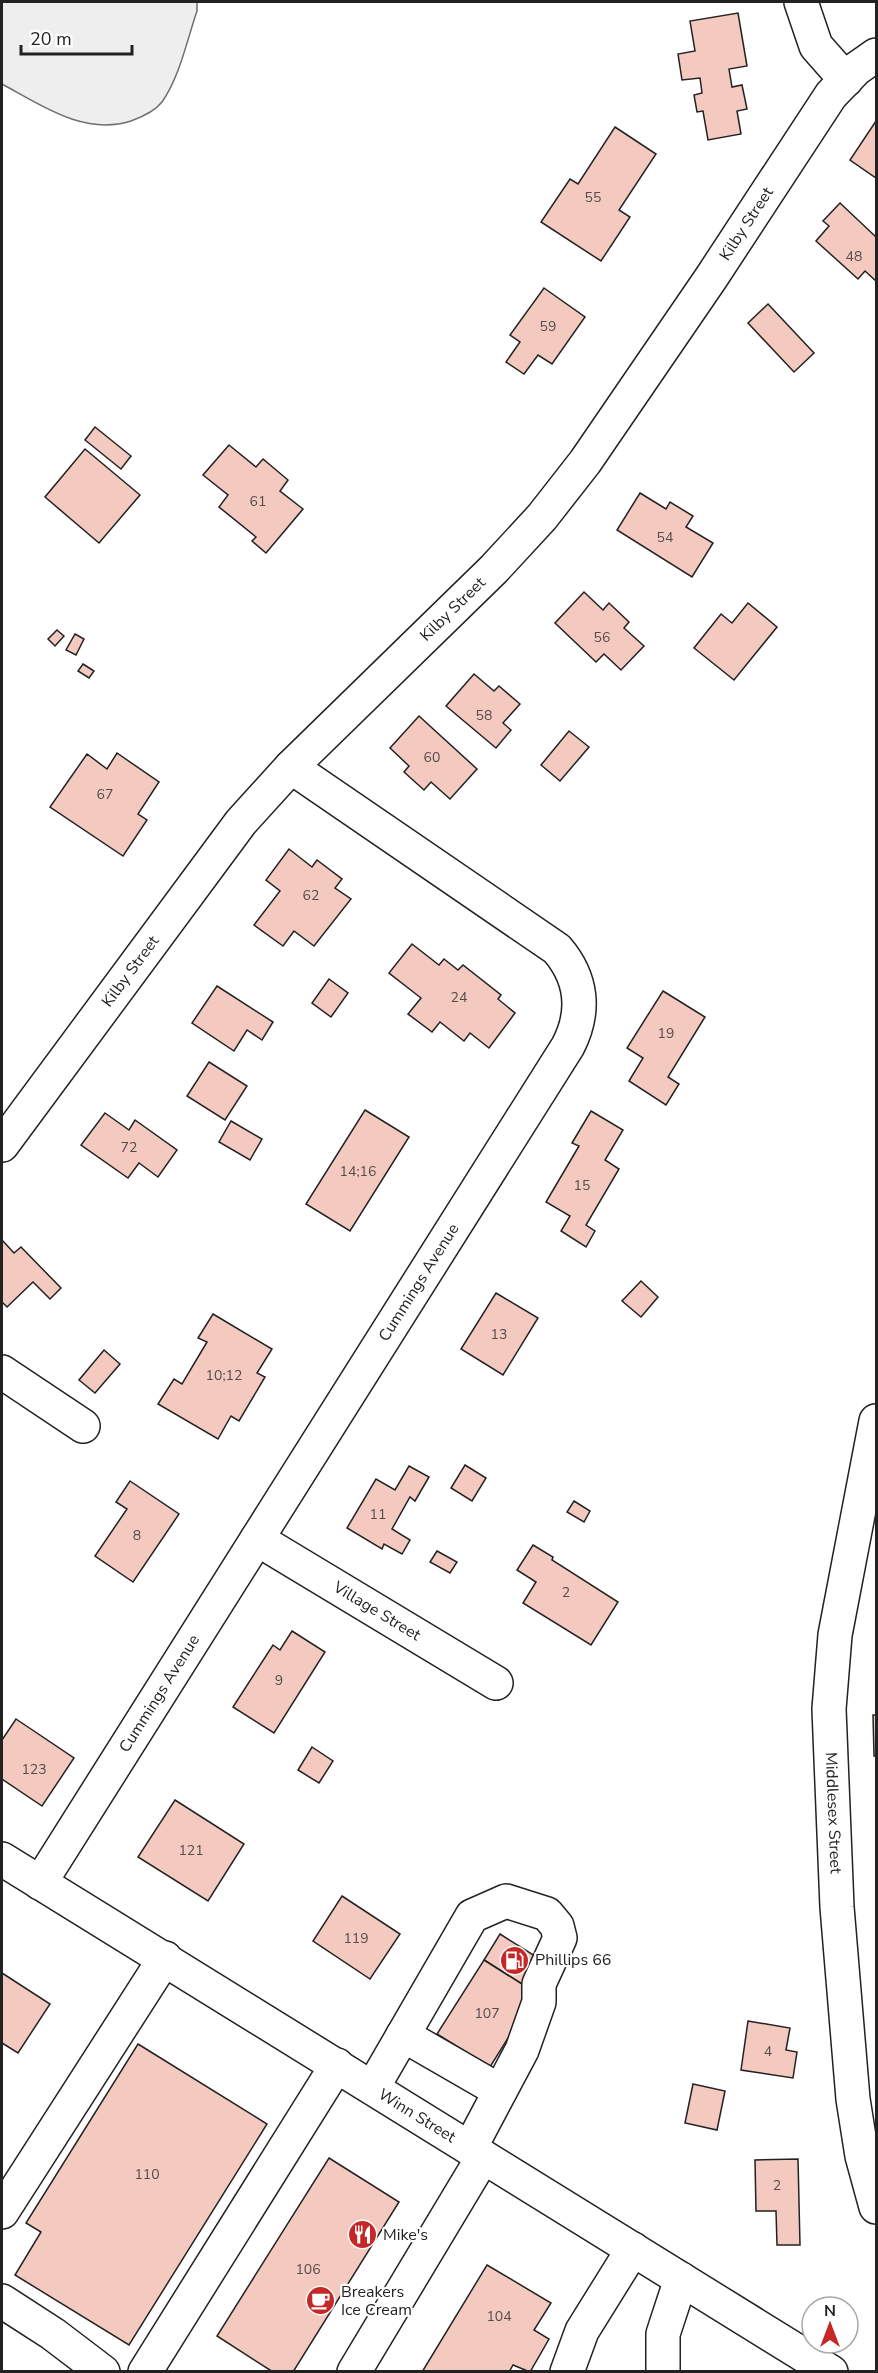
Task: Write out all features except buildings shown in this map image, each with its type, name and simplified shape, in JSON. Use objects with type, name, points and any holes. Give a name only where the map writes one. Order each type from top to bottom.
[{"type":"street","points":[[801,2],[816,46],[846,80]]},
{"type":"street","name":"Kilby Street","points":[[2,1144],[49,1084],[241,822],[291,767],[494,569],[542,517],[585,462],[769,194],[831,95],[856,69],[876,56]]},
{"type":"street","name":"Cummings Avenue","points":[[40,1882],[568,1046],[579,1022],[579,988],[572,970],[546,940],[291,767]]},
{"type":"street","points":[[2,1372],[83,1426]]},
{"type":"street","name":"Middlesex Street","points":[[876,1421],[835,1635],[829,1708],[837,1907],[853,2099],[862,2156],[876,2207]]},
{"type":"street","name":"Village Street","points":[[257,1539],[496,1683]]},
{"type":"street","name":"Winn Street","points":[[2,1859],[831,2372]]},
{"type":"street","points":[[354,2372],[477,2152],[500,2091],[522,2050],[539,2002],[539,1984],[560,1938],[558,1926],[547,1914],[506,1901],[472,1916],[373,2087]]},
{"type":"street","points":[[2,2212],[165,1958]]},
{"type":"street","points":[[403,2035],[500,2091]]},
{"type":"street","points":[[145,2372],[337,2065]]},
{"type":"street","points":[[567,2372],[582,2331],[633,2248]]},
{"type":"street","points":[[663,2372],[663,2334],[681,2279]]},
{"type":"street","points":[[2,2301],[103,2372]]},
{"type":"shaded area","points":[[2,2],[197,2],[197,11],[178,69],[162,102],[148,113],[131,121],[114,125],[96,124],[63,116],[2,84]]},
{"type":"place","name":"Phillips 66","points":[[514,1960]]},
{"type":"place","name":"Mike's","points":[[362,2235]]},
{"type":"place","name":"Breakers Ice Cream","points":[[320,2301]]}]
